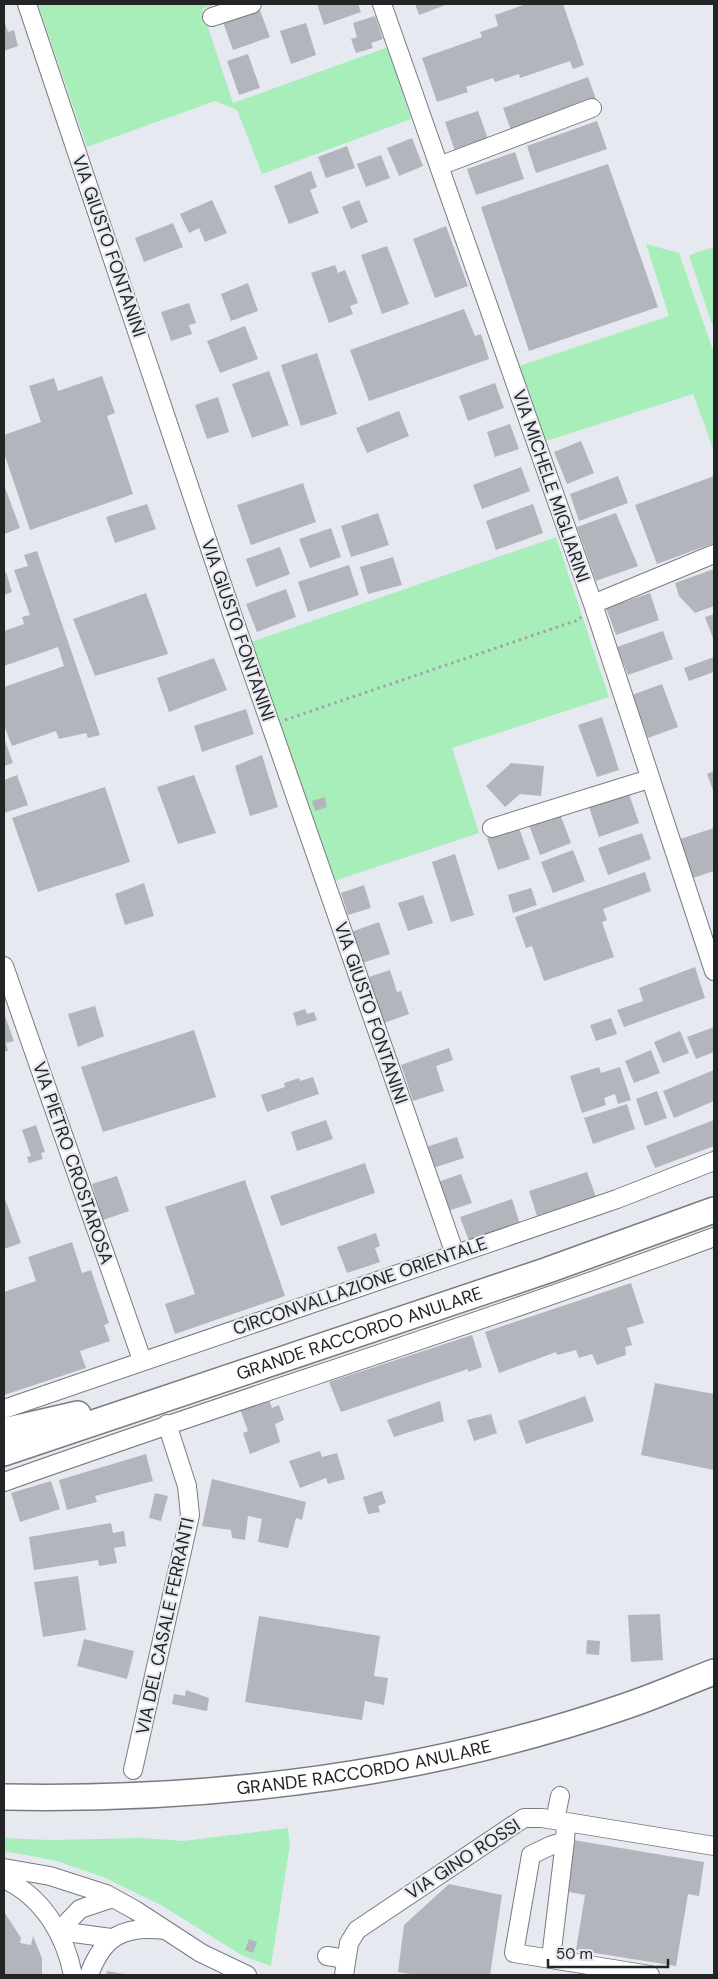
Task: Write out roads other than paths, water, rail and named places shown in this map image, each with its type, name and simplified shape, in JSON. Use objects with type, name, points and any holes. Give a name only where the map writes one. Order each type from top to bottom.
[{"type":"highway","name":"GRANDE RACCORDO ANULARE","points":[[4,1452],[529,1276],[714,1210]]},
{"type":"highway","points":[[4,1431],[64,1416],[152,1402]]},
{"type":"highway","name":"GRANDE RACCORDO ANULARE","points":[[4,1798],[102,1797],[174,1793],[263,1786],[367,1772],[462,1752],[543,1731],[626,1706],[714,1672]]},
{"type":"street","name":"VIA GIUSTO FONTANINI","points":[[27,4],[271,725],[454,1254]]},
{"type":"street","points":[[212,16],[252,4]]},
{"type":"street","name":"VIA MICHELE MIGLIARINI","points":[[382,4],[593,604],[649,779],[714,971]]},
{"type":"street","points":[[439,166],[592,108]]},
{"type":"street","points":[[593,604],[714,554]]},
{"type":"street","points":[[492,828],[649,779]]},
{"type":"street","name":"VIA PIETRO CROSTAROSA","points":[[4,966],[142,1360]]},
{"type":"street","name":"CIRCONVALLAZIONE ORIENTALE","points":[[4,1409],[142,1360],[617,1199],[714,1161]]},
{"type":"street","points":[[4,1482],[167,1424],[575,1289],[714,1237]]},
{"type":"street","name":"VIA DEL CASALE FERRANTI","points":[[133,1770],[190,1515],[187,1486],[167,1424]]},
{"type":"street","points":[[551,1958],[565,1841],[560,1821],[560,1796]]},
{"type":"street","name":"VIA GINO ROSSI","points":[[345,1967],[351,1937],[360,1927],[495,1835],[518,1821],[529,1817],[714,1846]]},
{"type":"street","points":[[565,1841],[531,1855],[514,1953],[650,1975]]},
{"type":"street","points":[[4,1868],[22,1869],[58,1878],[113,1898],[201,1953],[247,1975]]},
{"type":"street","points":[[4,1880],[34,1900],[59,1931],[66,1947],[72,1975]]},
{"type":"street","points":[[59,1931],[80,1909],[113,1898]]},
{"type":"street","points":[[59,1931],[111,1938],[136,1929],[167,1931]]},
{"type":"street","points":[[89,1975],[96,1958],[111,1938]]},
{"type":"street","points":[[327,1956],[345,1967]]}]
